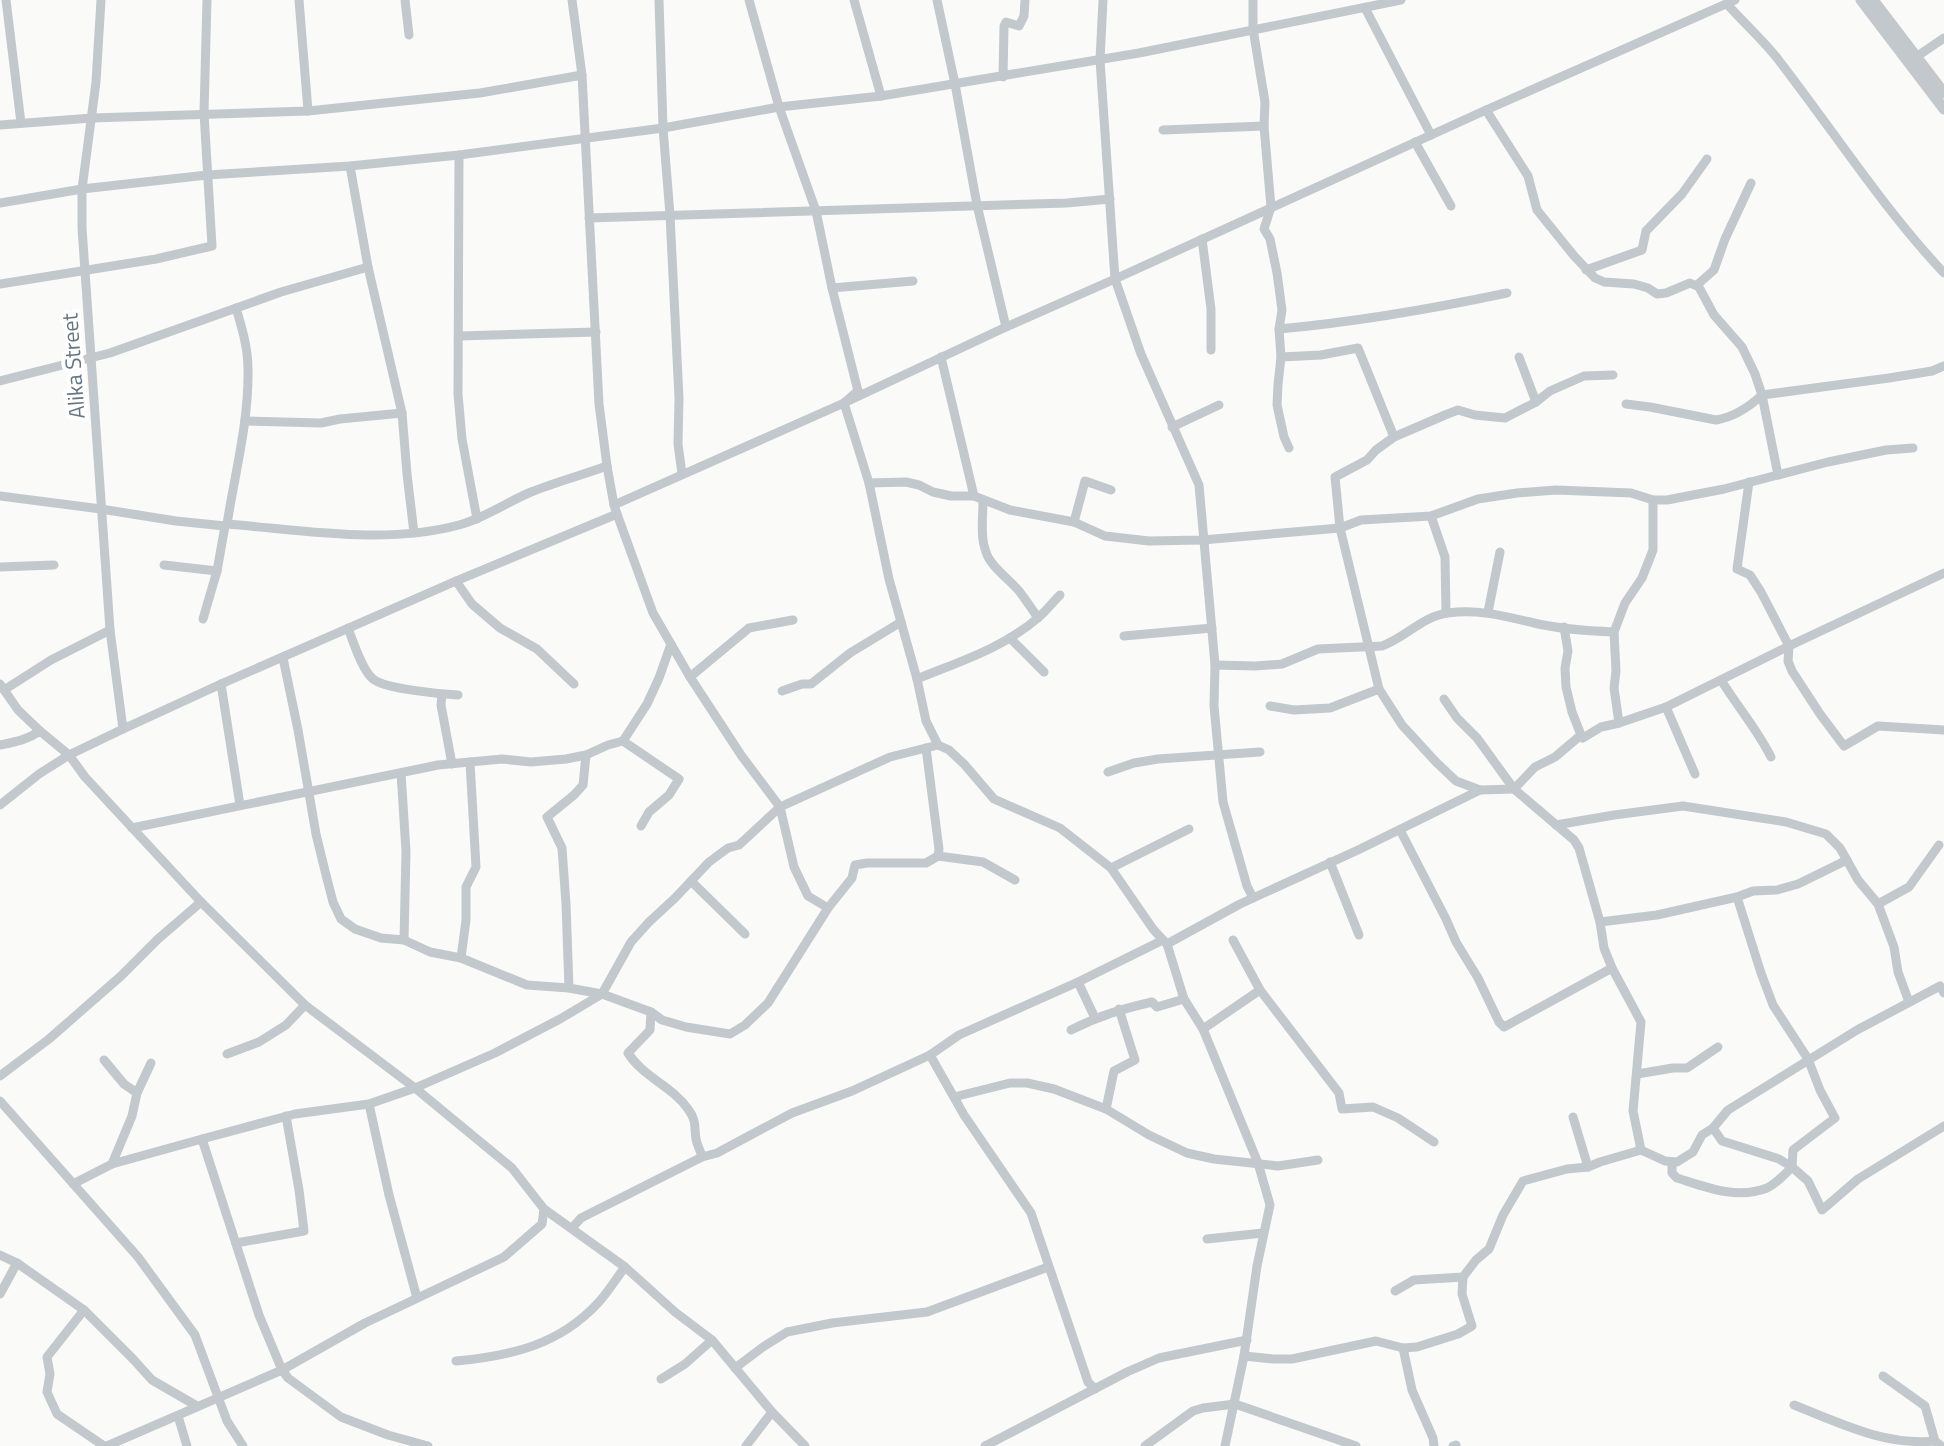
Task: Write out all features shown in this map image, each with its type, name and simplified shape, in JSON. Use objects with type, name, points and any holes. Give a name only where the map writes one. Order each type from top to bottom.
[{"type":"street","points":[[6,0],[21,123]]},
{"type":"street","name":"Alika Street","points":[[101,0],[92,118],[82,189],[82,228],[110,630],[123,729]]},
{"type":"street","points":[[0,284],[156,259],[212,246],[204,113],[207,0]]},
{"type":"street","points":[[299,0],[308,111]]},
{"type":"street","points":[[405,0],[409,35]]},
{"type":"street","points":[[572,0],[582,75],[599,404],[616,509],[653,613],[741,755],[780,807],[794,867],[808,896],[828,908]]},
{"type":"street","points":[[659,0],[663,128],[679,398],[678,444],[682,474]]},
{"type":"street","points":[[749,0],[779,107],[816,211],[858,391],[844,403]]},
{"type":"street","points":[[854,0],[881,96]]},
{"type":"street","points":[[937,0],[977,205],[1006,327]]},
{"type":"street","points":[[1003,77],[1004,26],[1006,22],[1019,26],[1024,16],[1025,0]]},
{"type":"street","points":[[1103,0],[1100,60],[1115,279],[1141,354],[1199,485],[1223,802],[1253,898]]},
{"type":"street","points":[[1253,0],[1253,29],[1265,102],[1271,207],[1264,229],[1270,239],[1282,310],[1277,405],[1289,448]]},
{"type":"street","points":[[0,203],[82,189],[207,175],[459,155],[663,128],[779,107],[881,96],[1003,77],[1401,0]]},
{"type":"street","points":[[1861,0],[1944,109]]},
{"type":"street","points":[[1873,0],[1944,93]]},
{"type":"street","points":[[0,805],[69,755],[123,729],[616,509],[682,474],[1271,207],[1731,2],[1866,179],[1944,273]]},
{"type":"street","points":[[1365,8],[1431,135]]},
{"type":"street","points":[[1916,57],[1944,38]]},
{"type":"street","points":[[0,125],[92,118],[308,111],[480,93],[582,75]]},
{"type":"street","points":[[1486,110],[1528,176],[1537,210],[1586,270],[1604,282],[1634,284],[1657,294],[1690,283],[1699,287],[1714,315],[1742,347],[1755,374],[1778,475]]},
{"type":"street","points":[[1163,130],[1264,126]]},
{"type":"street","points":[[1415,142],[1451,206]]},
{"type":"street","points":[[459,155],[458,394],[462,439],[477,519]]},
{"type":"street","points":[[1586,270],[1644,248],[1646,231],[1682,194],[1707,159]]},
{"type":"street","points":[[350,166],[368,267],[402,413],[414,533]]},
{"type":"street","points":[[1697,285],[1714,270],[1751,183]]},
{"type":"street","points":[[589,218],[1067,203],[1110,199]]},
{"type":"street","points":[[1202,239],[1211,309],[1211,350]]},
{"type":"street","points":[[0,381],[124,348],[281,292],[368,267]]},
{"type":"street","points":[[832,288],[913,281]]},
{"type":"street","points":[[1279,329],[1401,314],[1507,293]]},
{"type":"street","points":[[203,619],[217,571],[245,421],[248,367],[245,339],[236,308]]},
{"type":"street","points":[[459,336],[596,332]]},
{"type":"street","points":[[1281,357],[1321,355],[1358,348],[1394,437]]},
{"type":"street","points":[[941,357],[979,498],[986,553],[991,563],[1019,590],[1038,618]]},
{"type":"street","points":[[1519,357],[1536,402]]},
{"type":"street","points":[[1626,404],[1713,420],[1725,419],[1750,407],[1762,395],[1889,378],[1944,366]]},
{"type":"street","points":[[1581,735],[1555,757],[1535,767],[1514,789],[1480,790],[1456,781],[1402,725],[1379,689],[1367,646],[1340,528],[1335,477],[1367,460],[1394,437],[1458,410],[1505,418],[1550,391],[1584,376],[1613,375]]},
{"type":"street","points":[[844,403],[869,483],[889,579],[926,721],[938,745]]},
{"type":"street","points":[[1172,427],[1219,405]]},
{"type":"street","points":[[245,421],[321,423],[402,413]]},
{"type":"street","points":[[869,483],[906,482],[951,496],[979,498],[1010,510],[1074,522],[1105,536],[1149,541],[1202,540],[1340,528],[1361,520],[1431,516],[1478,499],[1517,493],[1556,490],[1631,493],[1653,500],[1681,498],[1828,462],[1886,450],[1913,448]]},
{"type":"street","points":[[0,496],[176,521],[366,535],[414,533],[460,525],[530,493],[607,466]]},
{"type":"street","points":[[1074,522],[1085,481],[1111,490]]},
{"type":"street","points":[[1749,482],[1737,569],[1750,575],[1789,646],[1788,661],[1792,671],[1844,746],[1878,726],[1944,730]]},
{"type":"street","points":[[1619,723],[1614,688],[1614,632],[1625,603],[1642,578],[1653,550],[1653,500]]},
{"type":"street","points":[[1431,516],[1445,557],[1446,613]]},
{"type":"street","points":[[1488,612],[1500,552]]},
{"type":"street","points":[[0,567],[54,565]]},
{"type":"street","points":[[164,565],[217,571]]},
{"type":"street","points":[[1564,627],[1568,651],[1566,687],[1583,738],[1601,727],[1666,707],[1944,573]]},
{"type":"street","points":[[456,581],[472,604],[500,628],[537,649],[574,684]]},
{"type":"street","points":[[917,679],[982,653],[1010,638],[1038,618],[1060,595]]},
{"type":"street","points":[[1215,665],[1282,664],[1318,649],[1382,646],[1415,625],[1446,613],[1488,612],[1577,630],[1614,632]]},
{"type":"street","points":[[690,677],[749,628],[793,620]]},
{"type":"street","points":[[782,691],[811,684],[850,653],[901,622]]},
{"type":"street","points":[[348,628],[374,680],[387,685],[458,695]]},
{"type":"street","points":[[1124,636],[1212,628]]},
{"type":"street","points":[[110,630],[2,687],[18,710],[69,755],[85,777],[201,902],[305,1005],[415,1088],[512,1168],[544,1209],[625,1267],[712,1340],[805,1446]]},
{"type":"street","points":[[1010,638],[1044,672]]},
{"type":"street","points":[[132,828],[452,764],[502,759],[531,762],[586,755],[623,741],[647,704],[671,644]]},
{"type":"street","points":[[283,658],[316,834],[333,902],[341,919],[368,934],[404,940],[430,952],[461,958],[527,985],[602,994],[651,1012],[662,1020],[730,1034],[745,1025],[768,1003],[828,908],[852,878],[855,865],[926,863],[938,856],[983,862],[1015,880]]},
{"type":"street","points":[[1721,680],[1771,757]]},
{"type":"street","points":[[221,684],[240,805]]},
{"type":"street","points":[[1270,706],[1294,710],[1330,708],[1379,689]]},
{"type":"street","points":[[442,694],[441,705],[452,764]]},
{"type":"street","points":[[1444,699],[1514,789],[1574,840],[1579,848],[1600,922],[1604,948],[1641,1022],[1633,1111],[1641,1150]]},
{"type":"street","points":[[1666,707],[1695,774]]},
{"type":"street","points":[[0,745],[19,742],[40,731]]},
{"type":"street","points":[[623,741],[679,779],[669,795],[649,812],[641,826]]},
{"type":"street","points":[[73,1184],[112,1164],[286,1116],[369,1104],[415,1088],[495,1053],[602,994],[631,942],[718,855],[739,845],[780,807],[890,757],[938,745],[949,750],[964,764],[994,799],[1060,828],[1111,868],[1165,942],[1184,999],[1203,1029],[1258,1163],[1270,1205],[1225,1446]]},
{"type":"street","points":[[926,748],[938,856]]},
{"type":"street","points":[[1108,772],[1146,761],[1260,752]]},
{"type":"street","points":[[569,988],[562,848],[547,817],[583,785],[586,755]]},
{"type":"street","points":[[461,958],[466,887],[476,867],[470,762]]},
{"type":"street","points":[[401,773],[406,819],[404,940]]},
{"type":"street","points":[[1449,804],[1456,781]]},
{"type":"street","points":[[572,1228],[581,1218],[792,1113],[852,1091],[930,1055],[959,1035],[1165,942],[1480,790]]},
{"type":"street","points":[[1556,825],[1683,806],[1786,822],[1826,834],[1840,848],[1866,891],[1878,904],[1909,1002]]},
{"type":"street","points":[[1111,868],[1189,829]]},
{"type":"street","points":[[1400,830],[1456,942],[1504,1027],[1612,968]]},
{"type":"street","points":[[1878,904],[1909,887],[1939,845]]},
{"type":"street","points":[[1600,922],[1657,915],[1753,891],[1777,890],[1798,884],[1847,860]]},
{"type":"street","points":[[1330,862],[1359,935]]},
{"type":"street","points":[[691,881],[745,934]]},
{"type":"street","points":[[1240,904],[1247,886]]},
{"type":"street","points":[[1672,1162],[1674,1176],[1723,1192],[1749,1193],[1769,1187],[1792,1167],[1793,1150],[1835,1118],[1808,1059],[1773,1005],[1737,897]]},
{"type":"street","points":[[0,1076],[49,1039],[201,902]]},
{"type":"street","points":[[1233,940],[1260,990],[1339,1093],[1342,1109],[1373,1107],[1398,1118],[1434,1142]]},
{"type":"street","points":[[1078,982],[1095,1018]]},
{"type":"street","points":[[1244,1356],[1292,1359],[1376,1341],[1403,1348],[1417,1347],[1458,1334],[1472,1326],[1462,1294],[1463,1277],[1489,1249],[1503,1215],[1523,1181],[1567,1169],[1588,1167],[1641,1150],[1665,1161],[1677,1162],[1693,1152],[1702,1135],[1713,1128],[1728,1110],[1808,1059],[1909,1002],[1943,987]]},
{"type":"street","points":[[1203,1029],[1260,990]]},
{"type":"street","points":[[1071,1030],[1119,1009],[1152,1002],[1157,1007],[1184,999]]},
{"type":"street","points":[[227,1054],[259,1042],[286,1025],[305,1005]]},
{"type":"street","points":[[1106,1109],[1114,1071],[1135,1060],[1119,1009]]},
{"type":"street","points":[[651,1012],[650,1030],[628,1053],[635,1064],[662,1083],[688,1109],[697,1125],[696,1139],[702,1157]]},
{"type":"street","points":[[1637,1074],[1687,1068],[1718,1047]]},
{"type":"street","points":[[930,1055],[964,1115],[1031,1213],[1088,1382],[1095,1389]]},
{"type":"street","points":[[104,1060],[124,1084],[137,1093]]},
{"type":"street","points":[[112,1164],[151,1063]]},
{"type":"street","points":[[954,1097],[1010,1083],[1027,1083],[1054,1089],[1106,1109],[1187,1153],[1278,1166],[1318,1160]]},
{"type":"street","points":[[0,1101],[138,1257],[195,1335],[227,1421],[243,1446]]},
{"type":"street","points":[[369,1104],[417,1298]]},
{"type":"street","points":[[236,1243],[304,1231],[286,1116]]},
{"type":"street","points":[[1573,1117],[1588,1167]]},
{"type":"street","points":[[1713,1128],[1722,1141],[1779,1159],[1792,1167],[1808,1181],[1822,1210],[1858,1179],[1944,1126]]},
{"type":"street","points":[[202,1139],[259,1315],[282,1370],[288,1378],[341,1417],[428,1446]]},
{"type":"street","points":[[84,1310],[47,1357],[50,1374],[47,1392],[57,1414],[106,1446],[282,1370],[365,1323],[504,1257],[542,1224],[544,1209]]},
{"type":"street","points":[[1207,1239],[1263,1233]]},
{"type":"street","points":[[0,1255],[17,1263],[84,1310],[152,1380],[197,1406]]},
{"type":"street","points":[[0,1294],[17,1263]]},
{"type":"street","points":[[456,1361],[488,1358],[544,1342],[573,1325],[599,1302],[625,1267]]},
{"type":"street","points":[[735,1368],[787,1332],[832,1323],[927,1312],[1048,1267]]},
{"type":"street","points":[[1395,1291],[1414,1280],[1463,1277]]},
{"type":"street","points":[[661,1379],[685,1364],[712,1340]]},
{"type":"street","points":[[985,1446],[1159,1358],[1247,1340]]},
{"type":"street","points":[[1403,1348],[1412,1390],[1434,1446]]},
{"type":"street","points":[[1794,1405],[1872,1436],[1938,1444],[1925,1406],[1883,1376]]},
{"type":"street","points":[[1145,1446],[1193,1411],[1235,1404],[1356,1446]]},
{"type":"street","points":[[746,1446],[772,1412]]},
{"type":"street","points":[[178,1416],[187,1446]]}]
